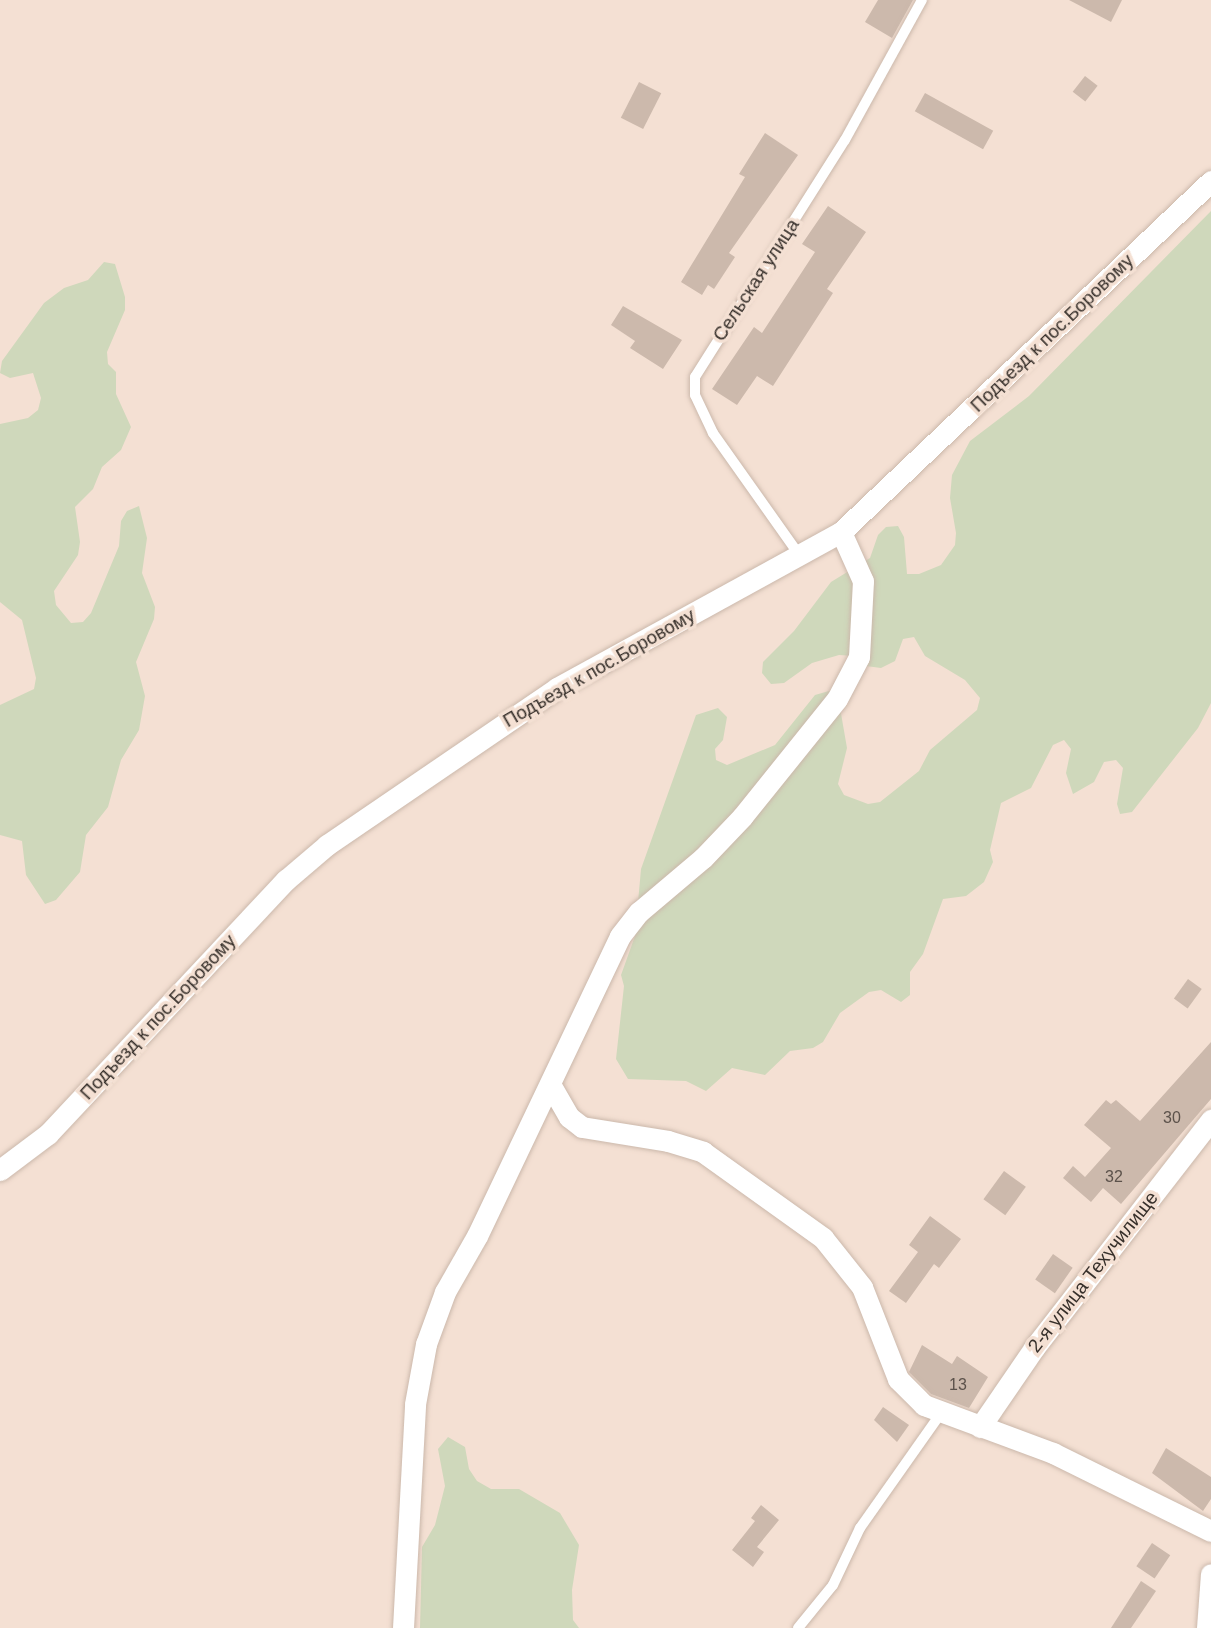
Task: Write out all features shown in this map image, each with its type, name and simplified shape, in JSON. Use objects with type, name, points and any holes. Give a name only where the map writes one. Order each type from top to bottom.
[{"type":"street","name":"Подъезд к пос.Боровому","points":[[0,1170],[48,1134],[286,880],[327,845],[557,688],[841,532],[1211,181]]},
{"type":"street","points":[[403,1628],[412,1435],[426,1344],[444,1292],[477,1236],[550,1084],[594,983],[626,928],[734,825],[837,699],[859,657],[863,581],[841,532]]},
{"type":"street","points":[[550,1084],[569,1117],[582,1127],[668,1141],[703,1152],[823,1238],[862,1287],[898,1380],[917,1400],[941,1413],[1053,1453],[1211,1531]]},
{"type":"street","name":"2-я улица Техучилище","points":[[980,1427],[1034,1348],[1211,1120]]},
{"type":"street","points":[[1207,1628],[1211,1574]]},
{"type":"lane","name":"Сельская улица","points":[[800,556],[713,433],[695,395],[695,377],[845,140],[922,0]]},
{"type":"lane","points":[[798,1628],[833,1585],[860,1528],[941,1413]]},
{"type":"green space","points":[[1211,211],[1211,703],[1198,728],[1132,812],[1120,814],[1117,804],[1123,768],[1116,760],[1104,762],[1094,782],[1073,794],[1066,773],[1071,749],[1064,740],[1053,745],[1031,788],[1001,803],[990,850],[993,862],[984,882],[966,896],[943,899],[923,954],[910,972],[910,995],[901,1002],[881,990],[869,992],[840,1013],[823,1042],[813,1048],[790,1051],[765,1075],[732,1068],[706,1091],[686,1081],[628,1079],[616,1059],[624,986],[621,975],[635,936],[641,869],[696,715],[718,708],[727,717],[723,740],[715,749],[716,760],[727,765],[775,745],[815,695],[829,691],[839,702],[847,748],[838,784],[844,795],[868,804],[880,802],[919,771],[930,750],[977,710],[980,698],[965,680],[925,656],[914,637],[903,639],[895,661],[881,668],[866,666],[854,656],[839,655],[812,663],[784,683],[771,684],[762,673],[763,662],[794,631],[831,582],[870,558],[878,535],[886,527],[898,526],[904,537],[907,574],[919,574],[941,565],[955,545],[956,533],[950,498],[952,475],[970,441],[1029,396]]},
{"type":"green space","points":[[104,262],[115,264],[125,297],[125,310],[107,352],[108,364],[116,372],[116,394],[131,427],[121,450],[102,467],[93,489],[75,507],[80,542],[78,555],[54,591],[56,605],[71,623],[83,622],[91,613],[119,546],[121,521],[127,511],[139,506],[147,538],[142,573],[155,607],[154,619],[136,662],[145,696],[139,730],[121,760],[108,807],[86,835],[80,872],[56,900],[45,904],[26,875],[22,841],[0,835],[0,705],[34,689],[36,678],[22,620],[0,602],[0,424],[28,418],[38,410],[41,398],[33,373],[10,378],[0,373],[2,361],[44,303],[64,288],[88,280]]},
{"type":"green space","points":[[448,1437],[465,1447],[469,1469],[477,1481],[491,1489],[519,1489],[560,1513],[579,1545],[572,1590],[573,1620],[579,1628],[420,1628],[422,1547],[435,1525],[445,1486],[438,1449]]},
{"type":"building","points":[[878,0],[913,0],[892,38],[865,22]]},
{"type":"building","points":[[1069,0],[1122,0],[1111,22]]},
{"type":"building","points":[[1085,76],[1098,86],[1085,102],[1073,92]]},
{"type":"building","points":[[639,82],[661,93],[643,129],[621,118]]},
{"type":"building","points":[[925,93],[993,131],[983,149],[915,111]]},
{"type":"building","points":[[765,133],[798,155],[729,253],[735,257],[714,289],[708,285],[702,295],[681,282],[745,177],[739,174]]},
{"type":"building","points":[[828,206],[866,232],[827,289],[833,293],[773,386],[757,376],[737,405],[712,389],[754,327],[762,333],[815,252],[802,244]]},
{"type":"building","points":[[623,306],[682,340],[663,369],[630,348],[635,341],[611,325]]},
{"type":"building","points":[[1188,979],[1202,989],[1188,1008],[1174,998]]},
{"type":"building","points":[[1211,1042],[1211,1099],[1121,1204],[1103,1188],[1091,1202],[1063,1178],[1073,1166],[1085,1177],[1111,1148],[1084,1125],[1106,1100],[1111,1104],[1116,1100],[1140,1121]]},
{"type":"building","points":[[1004,1171],[1026,1187],[1005,1215],[983,1199]]},
{"type":"building","points":[[930,1216],[961,1239],[939,1268],[934,1264],[906,1303],[889,1291],[918,1252],[909,1245]]},
{"type":"building","points":[[1053,1254],[1073,1268],[1055,1293],[1035,1279]]},
{"type":"building","points":[[922,1345],[952,1364],[957,1356],[988,1377],[969,1408],[931,1394],[909,1372]]},
{"type":"building","points":[[883,1407],[909,1425],[897,1442],[874,1420]]},
{"type":"building","points":[[1166,1448],[1211,1477],[1211,1499],[1203,1511],[1152,1473]]},
{"type":"building","points":[[761,1505],[779,1520],[757,1547],[764,1552],[753,1567],[732,1550],[755,1521],[751,1518]]},
{"type":"building","points":[[1152,1543],[1170,1555],[1155,1579],[1136,1566]]},
{"type":"building","points":[[1141,1581],[1156,1591],[1131,1628],[1111,1628]]}]
